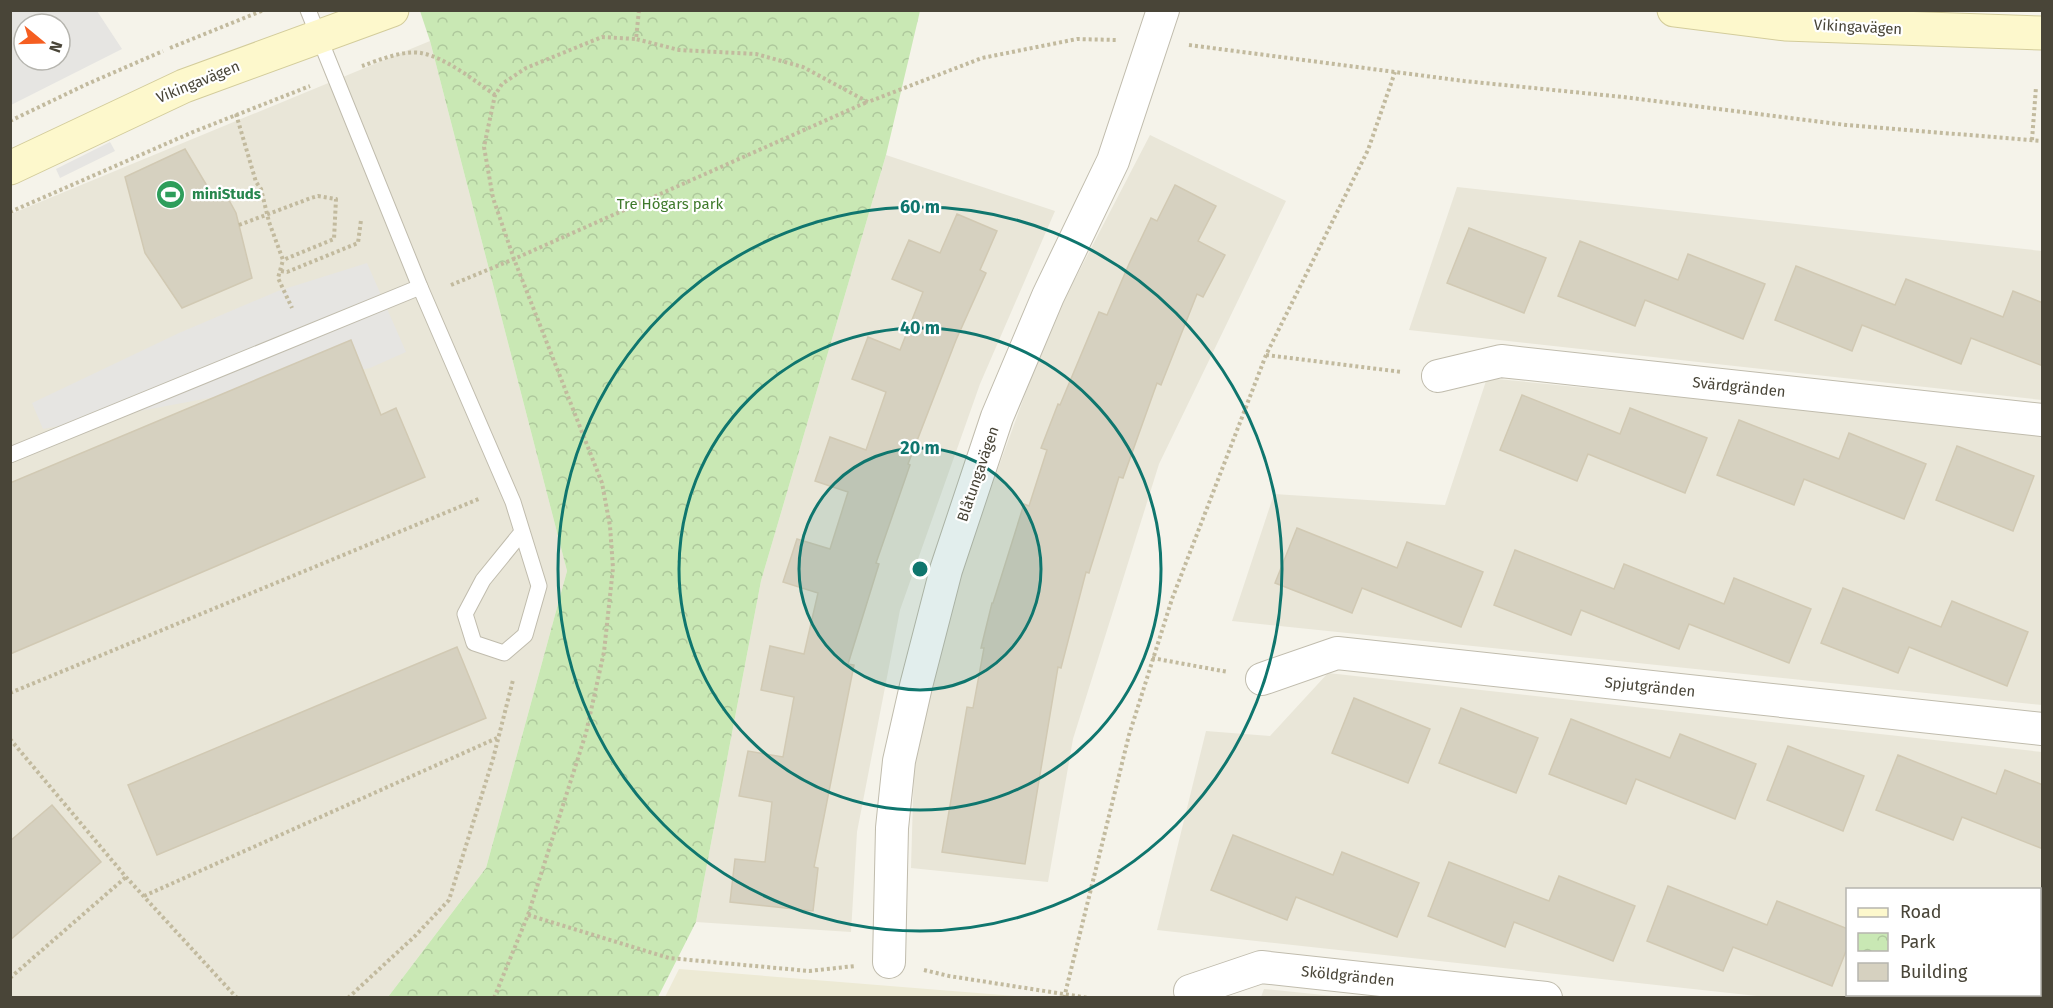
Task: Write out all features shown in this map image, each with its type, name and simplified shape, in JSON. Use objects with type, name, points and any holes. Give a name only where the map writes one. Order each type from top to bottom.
[{"type":"street","name":"Vikingavägen","points":[[10,168],[312,23],[392,10]]},
{"type":"street","name":"Blåtungavägen","points":[[889,962],[892,828],[899,761],[915,686],[946,570],[998,417],[1048,296],[1113,161],[1163,10]]},
{"type":"street","name":"Vikingavägen","points":[[1674,10],[1785,24],[2043,33]]},
{"type":"street","name":"Svärdgränden","points":[[1438,376],[1501,361],[2043,420]]},
{"type":"street","name":"Spjutgränden","points":[[1262,679],[1337,653],[2043,729]]},
{"type":"street","name":"Sköldgränden","points":[[1190,991],[1261,967],[1545,998]]},
{"type":"lane","points":[[312,23],[369,166],[507,487],[522,531],[539,586],[525,635],[504,653],[474,643],[465,614],[483,580],[522,531]]},
{"type":"lane","points":[[10,455],[422,292]]},
{"type":"path","points":[[636,39],[639,10]]},
{"type":"path","points":[[494,998],[528,915],[586,733],[604,652],[613,568],[610,526],[602,483],[514,259],[493,198],[483,147],[495,95],[502,84],[526,68],[602,37],[636,39],[679,50],[756,54],[803,67],[867,102]]},
{"type":"path","points":[[422,292],[514,259],[867,102],[982,58],[1077,39],[1153,40],[1395,72],[1686,104],[1846,125],[2043,141]]},
{"type":"path","points":[[10,212],[236,114],[377,61],[421,53],[454,68],[495,95]]},
{"type":"path","points":[[1064,996],[1126,746],[1152,658],[1180,577],[1266,355],[1368,150],[1395,72]]},
{"type":"path","points":[[2032,140],[2036,87]]},
{"type":"path","points":[[236,114],[283,260],[278,278],[282,284]]},
{"type":"path","points":[[281,271],[287,272],[358,243],[369,166]]},
{"type":"path","points":[[239,225],[310,198],[318,196],[336,199],[334,239],[283,260]]},
{"type":"path","points":[[1266,355],[1438,376]]},
{"type":"path","points":[[10,693],[507,487]]},
{"type":"path","points":[[348,998],[416,936],[449,900],[498,738],[525,635]]},
{"type":"path","points":[[1152,658],[1262,679]]},
{"type":"path","points":[[10,738],[126,877],[237,998]]},
{"type":"path","points":[[144,896],[498,738]]},
{"type":"path","points":[[10,978],[126,877]]},
{"type":"path","points":[[528,915],[669,958],[809,971],[889,962],[949,976],[1064,996],[1089,998]]},
{"type":"shaded area","points":[[11,10],[97,11],[122,49],[11,105]]},
{"type":"shaded area","points":[[430,41],[567,571],[486,868],[388,997],[11,998],[11,214]]},
{"type":"shaded area","points":[[1150,135],[1286,201],[1159,464],[1073,739],[1048,882],[911,868],[914,765],[958,578],[1049,329]]},
{"type":"shaded area","points":[[110,142],[115,151],[60,178],[56,169]]},
{"type":"shaded area","points":[[886,155],[1055,211],[980,384],[900,610],[857,832],[851,932],[696,922],[761,581]]},
{"type":"shaded area","points":[[1457,187],[2042,251],[2042,400],[1409,330]]},
{"type":"shaded area","points":[[367,263],[406,352],[370,368],[43,429],[32,403],[179,333],[278,291]]},
{"type":"shaded area","points":[[1487,378],[2042,433],[2042,705],[1232,621],[1274,494],[1445,505]]},
{"type":"shaded area","points":[[1328,673],[2042,752],[2042,997],[1766,997],[1157,930],[1206,731],[1270,736]]},
{"type":"shaded area","points":[[679,969],[1028,997],[665,997]]},
{"type":"shaded area","points":[[1264,989],[1343,997],[1261,997]]},
{"type":"green space","name":"Tre Högars park","points":[[420,11],[920,11],[886,155],[761,581],[696,922],[658,997],[388,997],[486,868],[567,571],[430,41]]},
{"type":"building","points":[[185,149],[213,196],[224,191],[236,213],[252,278],[182,308],[145,253],[125,177]]},
{"type":"building","points":[[1175,185],[1216,206],[1198,241],[1225,255],[1203,297],[1197,294],[1161,385],[1157,383],[1123,478],[1119,477],[1089,573],[1086,572],[1061,668],[1058,667],[1025,864],[942,852],[967,707],[973,708],[984,648],[981,648],[992,603],[1024,504],[1029,506],[1047,450],[1041,448],[1099,312],[1107,315],[1151,218],[1157,221]]},
{"type":"building","points":[[957,214],[997,231],[980,270],[986,273],[956,340],[908,464],[910,465],[876,563],[879,564],[848,664],[854,665],[814,867],[818,868],[813,911],[730,902],[735,859],[765,862],[772,802],[739,796],[748,751],[783,757],[794,697],[761,690],[770,646],[804,654],[818,593],[783,582],[797,539],[830,549],[848,492],[815,481],[830,437],[866,450],[886,392],[852,379],[868,337],[900,350],[923,292],[892,279],[909,240],[940,253]]},
{"type":"building","points":[[1469,228],[1546,258],[1524,313],[1447,283]]},
{"type":"building","points":[[1580,241],[1678,280],[1688,254],[1765,284],[1743,339],[1645,300],[1635,326],[1558,296]]},
{"type":"building","points":[[1796,266],[1895,305],[1906,279],[2003,317],[2013,291],[2043,303],[2043,366],[1971,338],[1961,364],[1862,325],[1852,351],[1775,320]]},
{"type":"building","points":[[351,340],[381,415],[396,408],[425,477],[10,654],[10,483]]},
{"type":"building","points":[[1522,395],[1620,434],[1630,408],[1707,438],[1685,493],[1588,454],[1577,481],[1500,450]]},
{"type":"building","points":[[1739,420],[1839,459],[1849,433],[1926,464],[1904,519],[1804,479],[1794,505],[1717,475]]},
{"type":"building","points":[[1957,446],[2034,476],[2013,531],[1936,500]]},
{"type":"building","points":[[1297,528],[1397,568],[1407,542],[1483,572],[1461,627],[1362,588],[1352,613],[1275,583]]},
{"type":"building","points":[[1515,550],[1614,589],[1624,564],[1724,604],[1734,578],[1811,609],[1789,663],[1689,624],[1679,649],[1581,610],[1571,635],[1494,605]]},
{"type":"building","points":[[1843,588],[1941,627],[1952,601],[2028,632],[2007,686],[1909,647],[1898,673],[1821,643]]},
{"type":"building","points":[[457,647],[486,718],[157,855],[128,785]]},
{"type":"building","points":[[1354,698],[1430,729],[1408,783],[1332,753]]},
{"type":"building","points":[[1461,708],[1538,738],[1516,793],[1439,763]]},
{"type":"building","points":[[1571,719],[1670,758],[1680,734],[1756,764],[1735,819],[1636,779],[1626,804],[1549,774]]},
{"type":"building","points":[[1788,746],[1864,776],[1843,831],[1767,800]]},
{"type":"building","points":[[1898,755],[1996,794],[2005,770],[2043,785],[2043,849],[1962,817],[1953,840],[1876,810]]},
{"type":"building","points":[[52,805],[101,862],[10,940],[10,841]]},
{"type":"building","points":[[1233,835],[1333,875],[1342,852],[1419,883],[1397,937],[1296,897],[1287,920],[1211,890]]},
{"type":"building","points":[[1449,862],[1549,901],[1559,876],[1635,906],[1613,961],[1514,922],[1505,947],[1428,916]]},
{"type":"building","points":[[1668,886],[1767,925],[1777,901],[1846,928],[1846,951],[1832,986],[1733,947],[1723,971],[1647,941]]},
{"type":"place","name":"miniStuds","points":[[171,194]]}]
